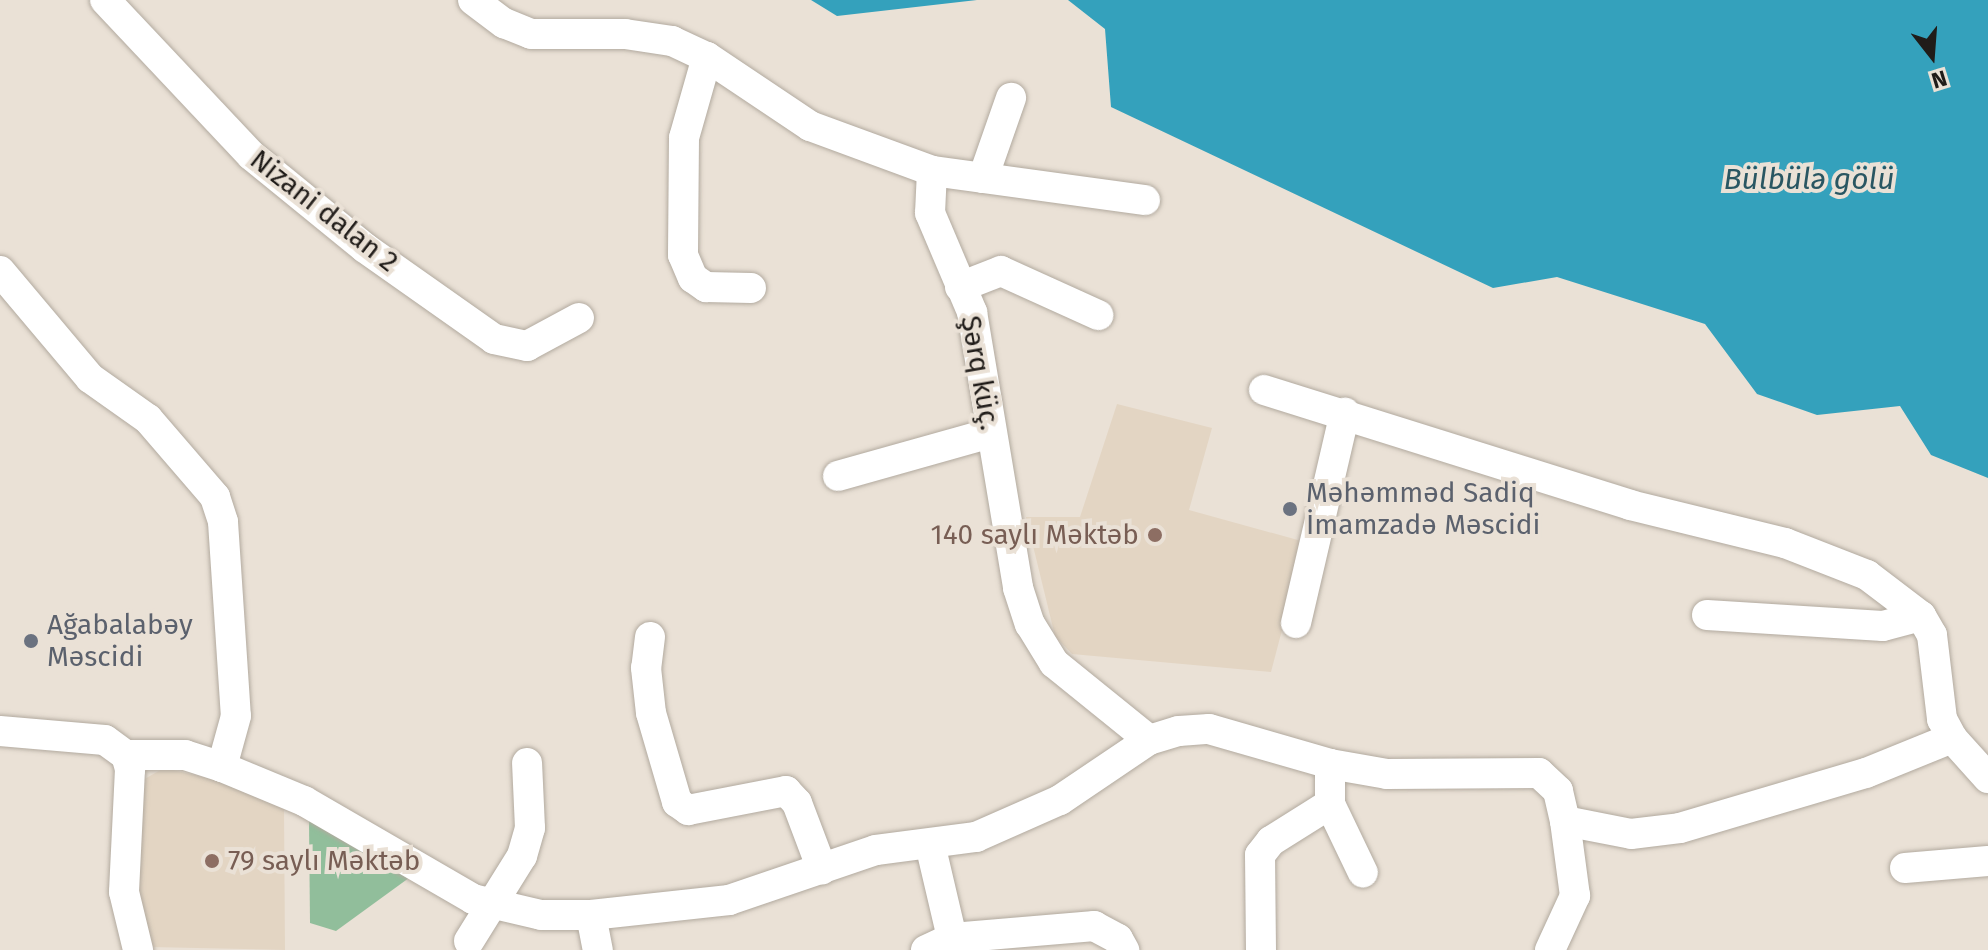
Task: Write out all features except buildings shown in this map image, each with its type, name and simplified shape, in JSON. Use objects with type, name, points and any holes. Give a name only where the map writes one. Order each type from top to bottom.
[{"type":"street","name":"Nizani dalan 2","points":[[105,0],[251,155],[365,248],[494,339],[527,346],[579,318]]},
{"type":"street","points":[[473,0],[504,23],[531,34],[625,34],[672,41],[707,57],[810,126],[932,171],[1145,200]]},
{"type":"street","points":[[707,57],[684,138],[683,255],[693,278],[706,287],[751,288]]},
{"type":"street","points":[[983,178],[1011,98]]},
{"type":"street","name":"Şərq küç.","points":[[932,171],[930,213],[972,312],[1018,588],[1041,649],[1149,740]]},
{"type":"street","points":[[0,271],[90,378],[148,419],[215,497],[223,522],[236,716],[222,767]]},
{"type":"street","points":[[960,287],[1001,271],[1098,315]]},
{"type":"street","points":[[1264,390],[1630,505],[1785,543],[1867,575],[1921,616],[1932,635],[1942,719],[1952,738],[1988,778]]},
{"type":"street","points":[[1296,623],[1345,413]]},
{"type":"street","points":[[838,476],[991,433]]},
{"type":"street","points":[[1707,615],[1883,626],[1921,616]]},
{"type":"street","points":[[650,637],[646,668],[651,713],[677,802],[688,810],[786,791],[797,803],[822,869]]},
{"type":"street","points":[[0,731],[105,740],[126,755],[185,755],[222,767],[304,801],[490,905],[541,915],[591,915],[729,900],[876,850],[976,837],[1027,817],[1149,740],[1209,729],[1330,764],[1387,774],[1539,773],[1558,791],[1575,896],[1550,950]]},
{"type":"street","points":[[1565,821],[1631,834],[1680,828],[1889,766],[1952,738]]},
{"type":"street","points":[[126,755],[130,769],[124,892],[138,950]]},
{"type":"street","points":[[469,941],[522,856],[530,828],[527,763]]},
{"type":"street","points":[[1330,764],[1330,804],[1363,873]]},
{"type":"street","points":[[1261,950],[1260,855],[1271,841],[1330,804]]},
{"type":"street","points":[[930,844],[939,944],[1094,926],[1118,939],[1124,950]]},
{"type":"street","points":[[1905,868],[1988,861]]},
{"type":"street","points":[[591,915],[598,950]]},
{"type":"shaded area","name":"140 saylı Məktəb","points":[[1117,404],[1212,428],[1189,510],[1305,542],[1271,672],[1072,654],[1055,636],[1026,517],[1080,517]]},
{"type":"shaded area","name":"79 saylı Məktəb","points":[[164,768],[243,786],[284,809],[285,950],[150,947],[139,913],[141,781]]},
{"type":"green space","points":[[309,820],[413,875],[336,931],[310,923]]},
{"type":"water","points":[[811,0],[977,0],[837,16]]},
{"type":"water","name":"Bülbülə gölü","points":[[1068,0],[1988,0],[1988,478],[1931,455],[1900,406],[1817,415],[1757,394],[1705,324],[1557,277],[1493,288],[1111,107],[1105,29]]},
{"type":"place","name":"Məhəmməd Sadiq İmamzadə Məscidi","points":[[1290,509]]},
{"type":"place","name":"140 saylı Məktəb","points":[[1155,535]]},
{"type":"place","name":"Ağabalabəy Məscidi","points":[[31,641]]},
{"type":"place","name":"79 saylı Məktəb","points":[[212,861]]}]
